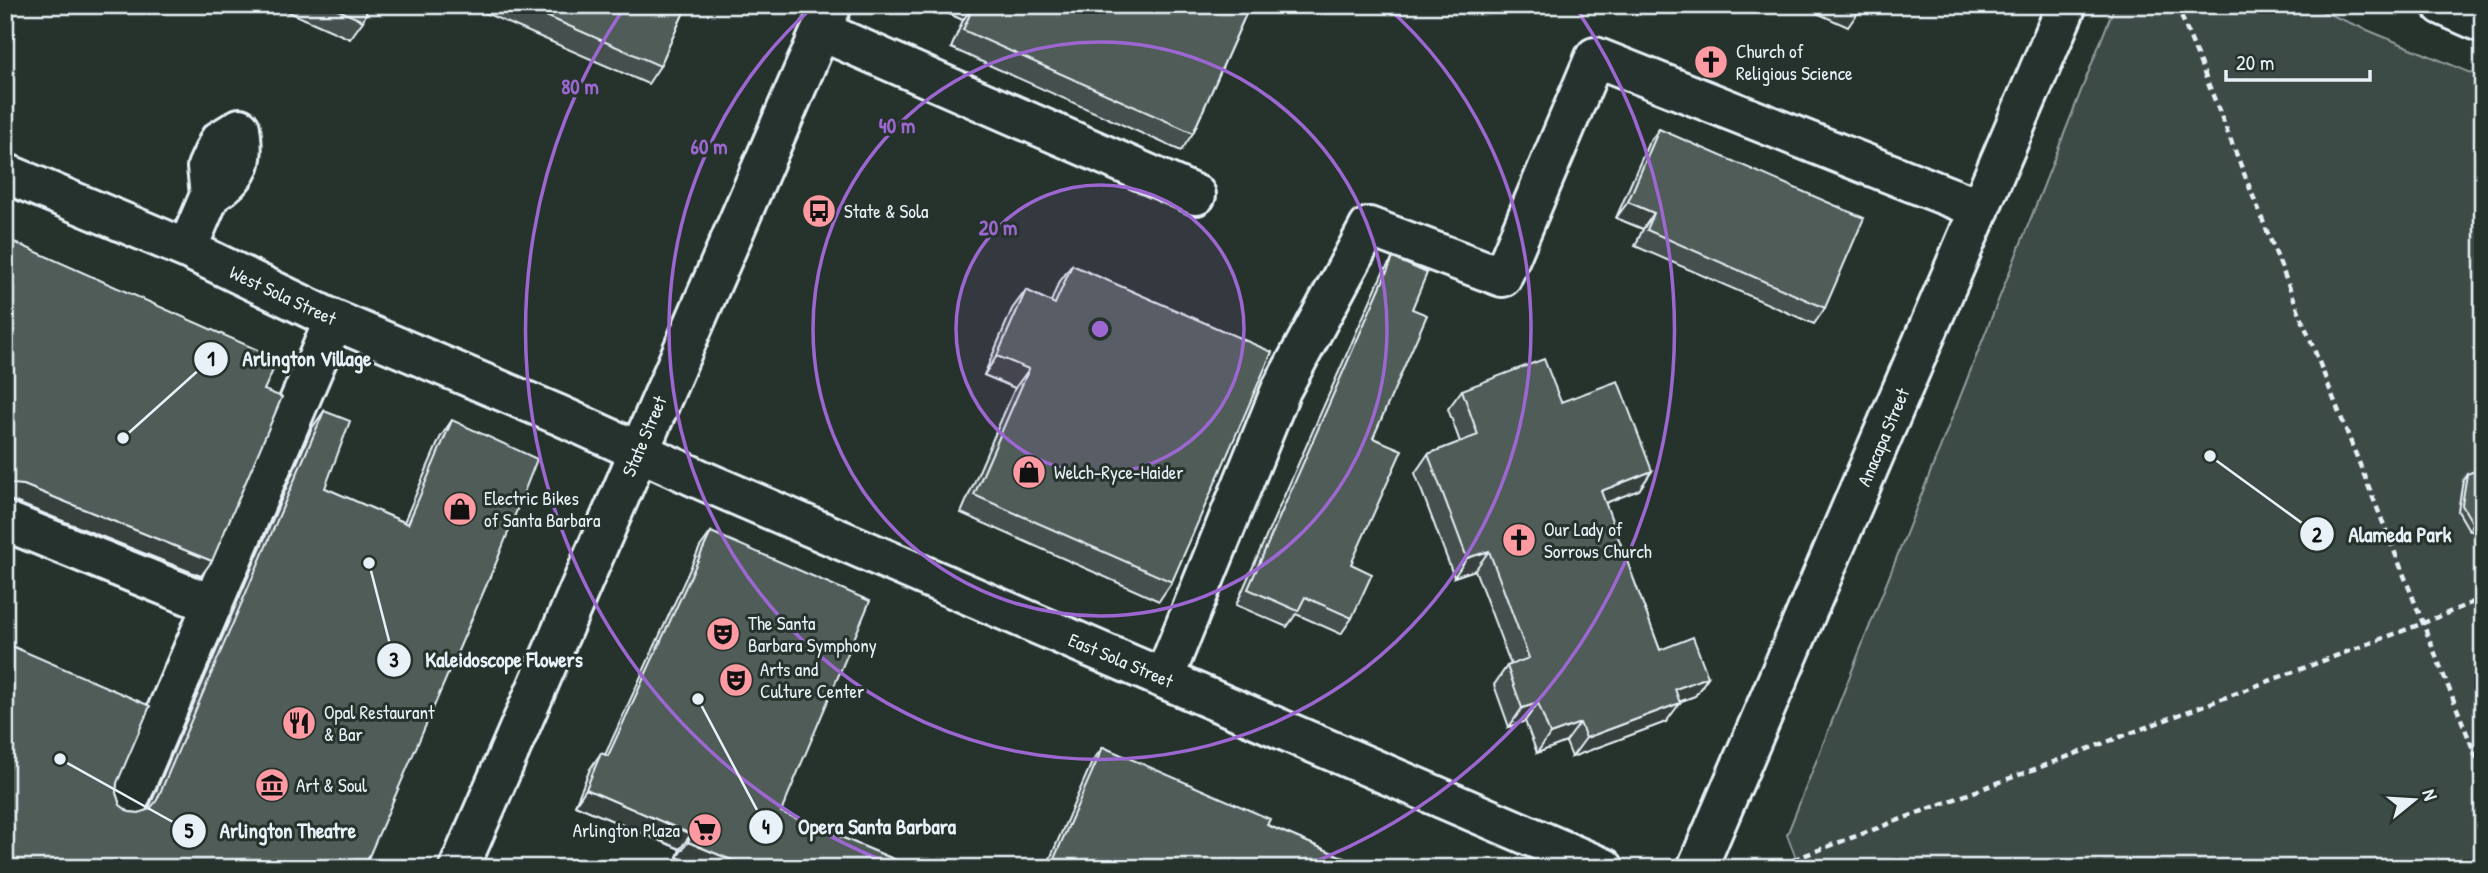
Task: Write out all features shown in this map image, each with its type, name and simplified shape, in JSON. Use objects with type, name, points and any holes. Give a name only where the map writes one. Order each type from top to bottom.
[{"type":"street","name":"Anacapa Street","points":[[1697,868],[2067,5]]},
{"type":"street","points":[[2442,5],[2483,23]]},
{"type":"street","points":[[826,18],[1196,195]]},
{"type":"street","name":"State Street","points":[[459,868],[826,18]]},
{"type":"street","points":[[1164,678],[1282,390],[1369,227],[1502,277],[1595,57],[1980,209]]},
{"type":"street","name":"West Sola Street","points":[[5,173],[187,249],[334,320],[559,415],[638,452]]},
{"type":"street","points":[[187,249],[210,195]]},
{"type":"street","points":[[125,809],[334,320]]},
{"type":"street","name":"East Sola Street","points":[[638,452],[1604,868]]},
{"type":"street","points":[[5,521],[212,605]]},
{"type":"path","points":[[2177,5],[2421,624],[2483,774]]},
{"type":"path","points":[[1771,868],[2421,624],[2483,598]]},
{"type":"shaded area","points":[[2115,5],[2307,5],[2483,78],[2483,868],[1800,868],[1787,835]]},
{"type":"building","points":[[327,5],[369,5],[363,21]]},
{"type":"building","points":[[521,5],[687,5],[660,66]]},
{"type":"building","points":[[974,5],[1250,5],[1193,133],[963,30]]},
{"type":"building","points":[[1847,5],[1862,5],[1859,11]]},
{"type":"building","points":[[1659,129],[1864,218],[1825,308],[1647,230],[1654,213],[1628,202]]},
{"type":"building","points":[[5,238],[278,359],[264,390],[282,397],[212,561],[24,485],[5,481]]},
{"type":"building","points":[[1393,258],[1427,273],[1412,309],[1427,315],[1373,438],[1402,450],[1351,564],[1372,574],[1352,618],[1305,597],[1298,611],[1248,589]]},
{"type":"building","points":[[1072,265],[1272,352],[1172,582],[974,495],[1029,369],[997,356],[1026,290],[1055,304]]},
{"type":"building","name":"Our Lady of Sorrows Church","points":[[1544,359],[1561,402],[1618,381],[1652,471],[1601,491],[1660,650],[1693,637],[1708,677],[1675,689],[1680,703],[1586,738],[1580,723],[1550,734],[1538,703],[1522,708],[1507,666],[1529,658],[1489,551],[1467,558],[1428,454],[1478,435],[1462,390]]},
{"type":"building","points":[[324,411],[350,421],[325,488],[408,524],[452,420],[537,459],[496,563],[364,868],[5,868],[5,643],[150,706],[117,783],[116,793],[120,805],[129,812],[139,813],[150,809],[157,800]]},
{"type":"building","points":[[2483,468],[2483,527],[2473,524],[2462,505],[2467,474]]},
{"type":"building","name":"Arts and Culture Center","points":[[711,532],[870,601],[781,812],[915,868],[751,868],[688,842],[691,834],[586,789],[601,753],[608,756]]},
{"type":"building","points":[[1103,747],[1270,819],[1267,825],[1368,868],[1050,868]]},
{"type":"place","name":"Church of Religious Science","points":[[1711,62]]},
{"type":"place","name":"State & Sola","points":[[819,211]]},
{"type":"place","name":"Arlington Village","points":[[123,438]]},
{"type":"place","name":"Alameda Park","points":[[2210,456]]},
{"type":"place","name":"Welch-Ryce-Haider","points":[[1029,472]]},
{"type":"place","name":"Electric Bikes of Santa Barbara","points":[[460,509]]},
{"type":"place","name":"Our Lady of Sorrows Church","points":[[1519,540]]},
{"type":"place","name":"Kaleidoscope Flowers","points":[[369,563]]},
{"type":"place","name":"The Santa Barbara Symphony","points":[[723,634]]},
{"type":"place","name":"Arts and Culture Center","points":[[736,680]]},
{"type":"place","name":"Opera Santa Barbara","points":[[698,699]]},
{"type":"place","name":"Opal Restaurant & Bar","points":[[299,723]]},
{"type":"place","name":"Arlington Theatre","points":[[60,759]]},
{"type":"place","name":"Art & Soul","points":[[272,785]]},
{"type":"place","name":"Arlington Plaza","points":[[705,830]]}]
